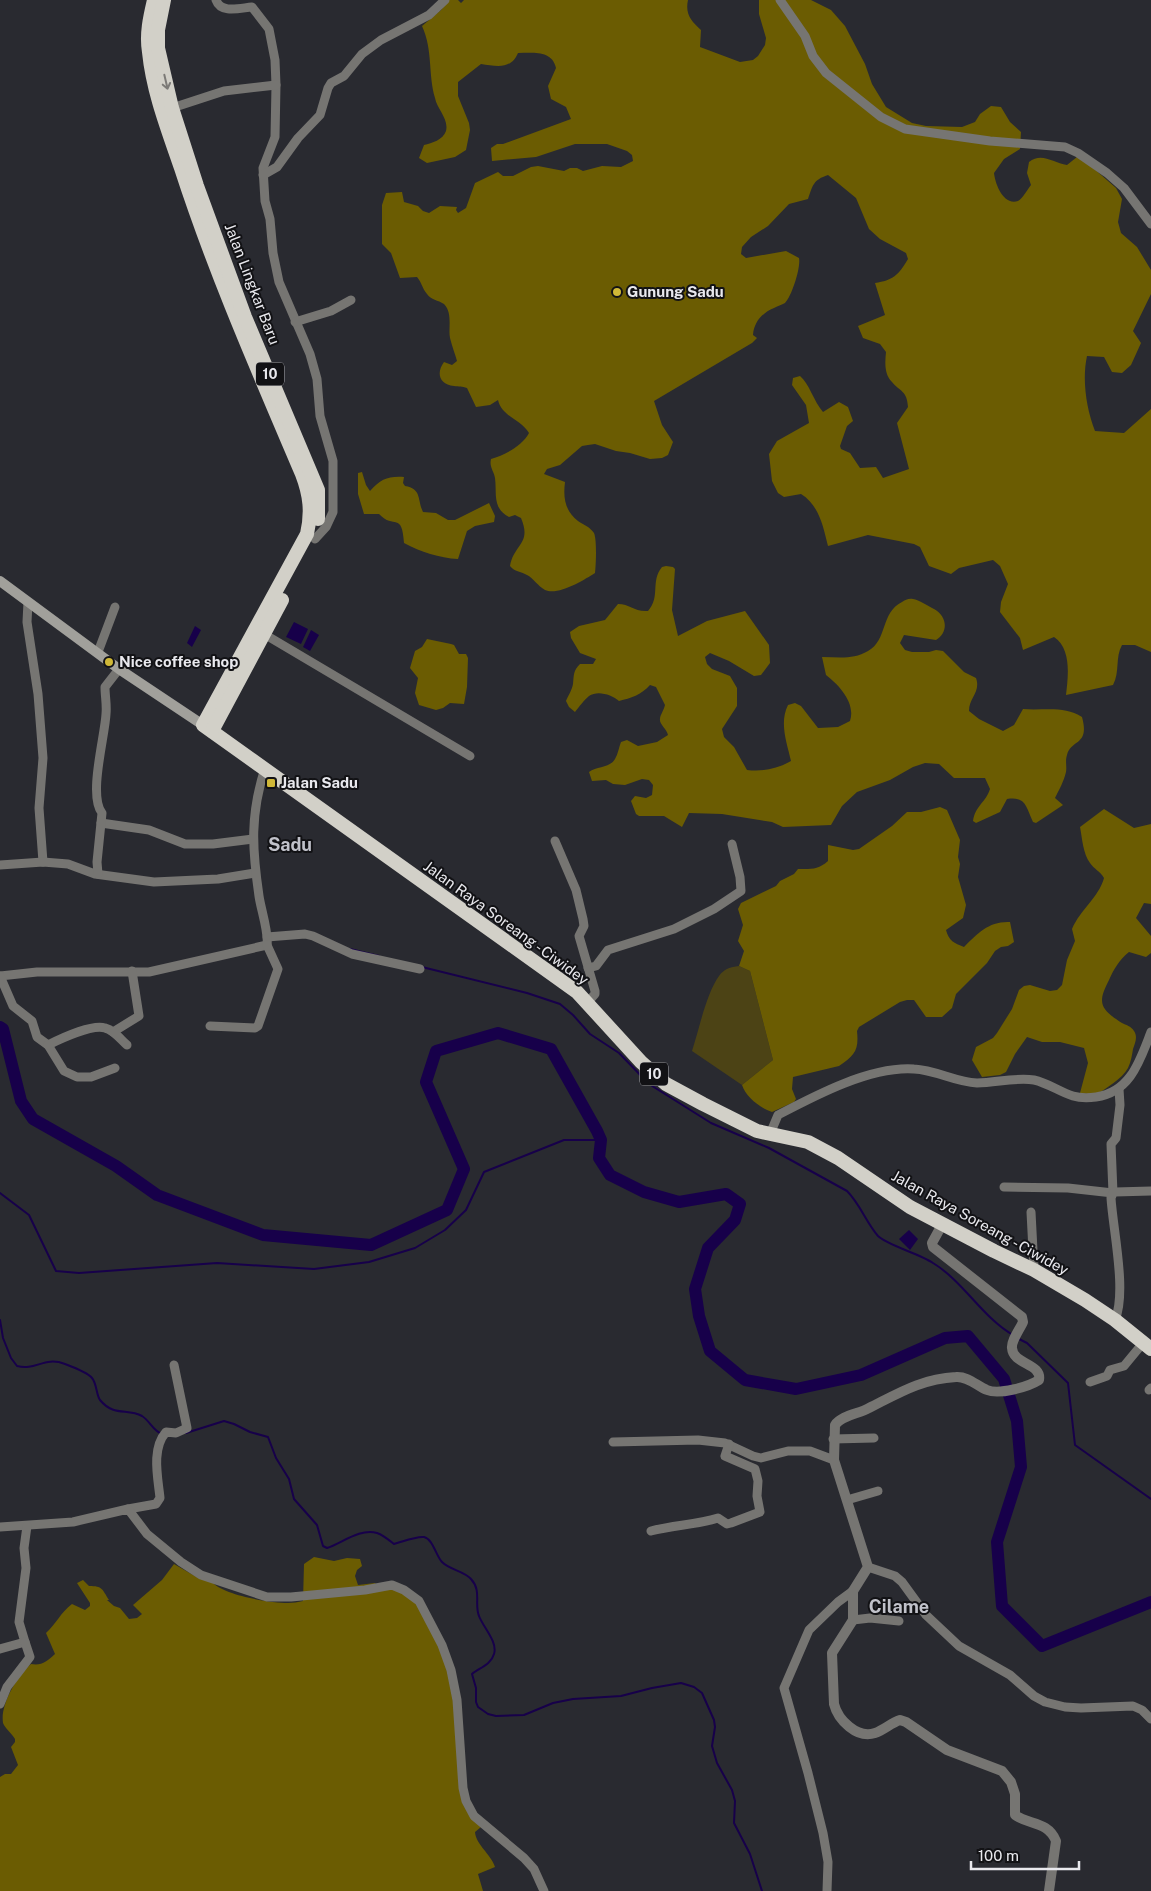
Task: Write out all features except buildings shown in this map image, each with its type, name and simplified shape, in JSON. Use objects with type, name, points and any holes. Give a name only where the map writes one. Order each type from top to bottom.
[{"type":"highway","name":"Jalan Lingkar Baru","points":[[154,0],[148,30],[148,51],[154,85],[162,111],[236,321],[302,474],[310,499],[311,517],[307,534],[208,728]]},
{"type":"highway","name":"Jalan Lingkar Baru","points":[[164,0],[158,30],[158,48],[172,108],[197,186],[245,317],[318,490],[319,515],[315,539],[264,634],[208,728]]},
{"type":"highway","name":"Jalan Raya Soreang - Ciwidey","points":[[208,728],[577,992],[641,1062],[666,1084],[757,1131],[808,1142],[838,1158],[898,1199],[994,1251],[1034,1270],[1085,1300],[1115,1320],[1147,1346]]},
{"type":"main road","points":[[0,581],[119,669],[208,728]]},
{"type":"street","points":[[216,0],[221,8],[226,9],[252,7],[261,16],[269,29],[272,39],[276,86],[275,137],[263,163],[265,200],[270,219],[273,253],[279,282],[310,354],[318,379],[320,416],[334,468],[333,512],[326,527],[315,539]]},
{"type":"street","points":[[263,175],[277,167],[298,138],[320,115],[331,83],[344,76],[362,54],[381,40],[429,15],[446,0]]},
{"type":"street","points":[[780,0],[806,36],[813,56],[826,73],[881,118],[905,129],[990,141],[1066,147],[1108,173],[1124,188],[1151,224]]},
{"type":"street","points":[[172,108],[224,91],[276,86]]},
{"type":"street","points":[[295,322],[331,311],[351,300]]},
{"type":"street","points":[[28,602],[26,622],[38,694],[43,758],[39,808],[43,862]]},
{"type":"street","points":[[98,652],[115,607]]},
{"type":"street","points":[[264,634],[470,756]]},
{"type":"street","points":[[98,874],[97,862],[102,812],[98,808],[97,798],[98,770],[106,714],[105,687],[119,669]]},
{"type":"street","points":[[210,1026],[256,1028],[278,969],[267,941],[255,873],[253,819],[257,793],[264,768]]},
{"type":"street","points":[[101,823],[150,830],[185,844],[212,844],[253,839]]},
{"type":"street","points":[[555,841],[576,890],[584,926],[579,936],[595,991],[587,1004]]},
{"type":"street","points":[[588,968],[596,966],[608,950],[674,929],[714,909],[741,891],[740,877],[732,844]]},
{"type":"street","points":[[0,865],[43,862],[68,864],[98,874],[164,882],[218,879],[255,873]]},
{"type":"street","points":[[115,1068],[91,1077],[77,1077],[61,1068],[48,1045],[37,1037],[32,1021],[13,1006],[0,976],[19,973],[149,972],[267,941],[305,934],[352,954],[420,969]]},
{"type":"street","points":[[113,1032],[139,1016],[132,971]]},
{"type":"street","points":[[48,1045],[72,1034],[98,1027],[103,1027],[113,1032],[127,1045]]},
{"type":"street","points":[[770,1134],[778,1115],[812,1098],[884,1071],[914,1069],[978,1083],[1033,1080],[1074,1097],[1104,1096],[1119,1089],[1137,1069],[1147,1055],[1151,1032]]},
{"type":"street","points":[[1115,1320],[1118,1314],[1119,1294],[1111,1204],[1111,1144],[1116,1138],[1120,1105],[1119,1089]]},
{"type":"street","points":[[1004,1187],[1068,1188],[1112,1193],[1151,1191]]},
{"type":"street","points":[[1031,1212],[1034,1270]]},
{"type":"street","points":[[827,1891],[828,1862],[823,1833],[784,1688],[809,1630],[838,1602],[853,1591],[868,1567],[834,1460],[833,1439],[835,1425],[837,1421],[868,1409],[922,1382],[958,1376],[994,1392],[1033,1384],[1040,1377],[1037,1370],[1017,1358],[1012,1351],[1012,1346],[1023,1322],[1022,1316],[933,1247],[932,1243],[943,1223]]},
{"type":"street","points":[[1090,1382],[1107,1376],[1110,1370],[1124,1366],[1147,1346]]},
{"type":"street","points":[[0,1527],[74,1522],[159,1502],[157,1451],[166,1432],[183,1431],[187,1428],[174,1365]]},
{"type":"street","points":[[833,1439],[874,1438]]},
{"type":"street","points":[[613,1442],[698,1440],[729,1444],[760,1458],[788,1451],[810,1451],[834,1460]]},
{"type":"street","points":[[650,1531],[700,1524],[718,1518],[727,1524],[743,1520],[760,1512],[757,1496],[758,1480],[755,1469],[725,1456],[729,1444]]},
{"type":"street","points":[[847,1500],[878,1491]]},
{"type":"street","points":[[128,1509],[147,1534],[181,1562],[201,1574],[267,1597],[300,1596],[392,1585],[404,1590],[419,1601],[442,1645],[451,1670],[456,1700],[463,1788],[466,1801],[474,1816],[534,1869],[544,1891]]},
{"type":"street","points":[[0,1704],[7,1687],[30,1658],[19,1622],[26,1568],[24,1548],[27,1526]]},
{"type":"street","points":[[868,1567],[895,1576],[902,1582],[926,1615],[959,1646],[1010,1675],[1034,1696],[1045,1702],[1065,1707],[1081,1708],[1133,1706],[1142,1710],[1151,1719]]},
{"type":"street","points":[[853,1591],[853,1620],[832,1653],[832,1688],[835,1710],[846,1724],[857,1733],[867,1735],[876,1733],[900,1720],[906,1722],[947,1750],[1002,1771],[1011,1782],[1015,1794],[1015,1814],[1047,1828],[1054,1835],[1056,1841],[1049,1891]]},
{"type":"street","points":[[853,1620],[870,1618],[899,1621]]},
{"type":"street","points":[[0,1649],[25,1642]]},
{"type":"shaded area","points":[[449,0],[458,0],[461,3],[464,0],[688,0],[687,9],[690,17],[701,30],[700,47],[740,62],[753,60],[765,45],[766,38],[759,14],[759,0],[811,0],[831,10],[845,26],[865,64],[872,84],[886,107],[912,123],[926,126],[962,127],[975,122],[980,114],[991,106],[1001,107],[1010,122],[1021,132],[1020,149],[1004,159],[994,173],[998,188],[1008,200],[1018,201],[1025,194],[1031,185],[1027,173],[1029,162],[1038,158],[1067,165],[1077,157],[1092,167],[1116,188],[1122,199],[1118,222],[1121,233],[1137,247],[1151,270],[1151,294],[1133,331],[1141,343],[1131,365],[1122,373],[1112,372],[1104,357],[1087,356],[1085,384],[1089,413],[1095,431],[1124,433],[1151,409],[1151,652],[1135,645],[1122,645],[1113,685],[1066,695],[1068,664],[1064,649],[1054,637],[1023,650],[1020,638],[1000,612],[1001,602],[1008,584],[1000,566],[993,560],[959,568],[951,574],[929,566],[920,547],[914,544],[868,535],[828,546],[819,517],[812,504],[801,494],[784,497],[778,493],[772,481],[769,454],[777,441],[809,423],[806,405],[792,385],[793,378],[800,376],[823,412],[839,402],[848,407],[853,421],[847,426],[840,446],[841,449],[850,453],[860,468],[876,467],[883,478],[909,469],[897,423],[908,407],[906,397],[889,379],[885,364],[886,352],[880,344],[863,338],[858,326],[885,315],[875,283],[894,276],[901,270],[908,259],[906,253],[880,239],[869,229],[856,198],[828,175],[819,179],[814,184],[808,199],[789,204],[768,226],[751,237],[742,247],[741,254],[746,258],[786,251],[799,258],[799,268],[793,288],[785,303],[759,318],[753,335],[757,338],[752,343],[654,401],[662,425],[673,442],[668,455],[662,458],[650,459],[595,444],[588,445],[582,446],[560,465],[547,469],[544,474],[565,482],[564,493],[570,513],[594,533],[596,547],[595,573],[564,589],[550,591],[542,588],[527,575],[512,568],[510,566],[512,559],[523,539],[524,527],[521,518],[515,515],[509,517],[498,505],[491,459],[518,446],[529,433],[526,428],[503,410],[498,400],[490,405],[476,407],[467,388],[449,385],[440,377],[440,370],[444,362],[452,365],[457,361],[450,338],[450,321],[447,308],[425,292],[417,277],[400,278],[391,253],[382,244],[382,205],[386,193],[402,192],[404,202],[418,206],[423,211],[429,213],[440,206],[457,207],[458,213],[466,208],[475,183],[498,172],[503,176],[513,176],[531,167],[538,166],[564,171],[570,168],[577,168],[583,171],[602,166],[621,167],[633,161],[632,155],[627,151],[607,144],[575,144],[536,157],[492,161],[491,148],[497,144],[503,144],[571,119],[566,107],[551,99],[548,86],[556,68],[554,62],[546,55],[530,53],[518,53],[511,62],[503,66],[481,64],[458,82],[458,96],[470,130],[466,150],[455,157],[427,163],[419,158],[424,145],[440,139],[446,131],[446,122],[435,98],[428,44],[422,26],[441,10]]},
{"type":"shaded area","points":[[362,472],[370,491],[385,479],[404,477],[403,483],[405,486],[417,492],[423,512],[436,513],[448,520],[455,520],[489,503],[495,516],[494,522],[475,526],[467,531],[458,559],[424,552],[404,543],[401,527],[396,522],[384,519],[379,514],[364,514],[358,494],[358,473]]},
{"type":"shaded area","points":[[666,566],[675,569],[672,610],[678,636],[707,621],[745,611],[769,645],[770,663],[761,675],[754,676],[729,661],[710,653],[705,657],[707,664],[712,669],[730,676],[737,688],[737,706],[722,729],[724,737],[734,747],[747,770],[769,769],[791,761],[784,726],[785,712],[788,705],[795,703],[801,706],[818,728],[838,727],[850,721],[851,708],[848,701],[841,689],[826,675],[822,657],[851,657],[868,651],[879,640],[887,619],[895,607],[904,601],[912,599],[938,612],[944,620],[945,629],[936,640],[904,635],[900,643],[905,650],[912,652],[943,651],[964,672],[976,678],[977,687],[969,711],[979,719],[1003,731],[1014,725],[1023,709],[1061,710],[1075,713],[1082,717],[1084,733],[1082,738],[1069,750],[1066,757],[1065,775],[1055,798],[1063,805],[1036,823],[1033,822],[1027,807],[1022,801],[1007,799],[1000,812],[976,823],[973,821],[974,816],[990,789],[985,778],[954,778],[939,764],[925,763],[913,767],[890,780],[857,792],[842,806],[831,825],[783,827],[772,822],[722,814],[689,813],[682,827],[664,816],[639,816],[636,814],[631,801],[635,796],[646,798],[652,795],[653,785],[649,780],[642,779],[625,785],[613,784],[606,780],[592,781],[589,772],[613,762],[621,742],[627,740],[638,746],[657,742],[668,735],[660,721],[665,705],[656,687],[650,685],[636,696],[619,701],[605,694],[593,694],[585,699],[575,712],[566,701],[575,671],[580,664],[593,664],[596,659],[580,653],[571,638],[570,632],[579,626],[605,620],[618,604],[648,611],[654,600],[658,573],[662,567]]},
{"type":"shaded area","points":[[294,622],[308,629],[301,644],[286,637]]},
{"type":"shaded area","points":[[195,626],[201,630],[192,647],[187,643]]},
{"type":"shaded area","points":[[311,630],[319,635],[310,651],[303,647]]},
{"type":"shaded area","points":[[427,639],[454,645],[459,654],[466,654],[468,658],[467,687],[464,704],[450,703],[436,710],[419,705],[415,693],[418,678],[410,668],[415,651],[422,647]]},
{"type":"shaded area","points":[[940,807],[947,810],[960,840],[958,877],[966,905],[963,918],[946,930],[950,939],[964,947],[984,929],[1003,922],[1010,922],[1014,942],[995,951],[987,963],[956,994],[952,1008],[942,1017],[926,1017],[914,1000],[900,1002],[859,1027],[855,1052],[849,1059],[839,1066],[793,1077],[792,1089],[796,1099],[794,1102],[772,1112],[763,1108],[750,1098],[742,1085],[773,1060],[750,971],[739,966],[744,951],[738,941],[743,925],[738,909],[741,903],[776,886],[780,881],[794,874],[798,869],[814,868],[824,864],[828,861],[828,845],[853,850],[859,849],[892,826],[907,812],[921,812]]},
{"type":"shaded area","points":[[1104,809],[1134,828],[1151,824],[1151,904],[1144,903],[1136,918],[1151,936],[1151,953],[1146,957],[1129,952],[1125,955],[1113,972],[1105,988],[1102,1000],[1109,1014],[1133,1029],[1135,1033],[1136,1040],[1128,1068],[1118,1080],[1096,1095],[1080,1093],[1088,1063],[1084,1048],[1060,1042],[1042,1042],[1027,1037],[1015,1054],[1006,1072],[1000,1075],[982,1077],[972,1060],[976,1047],[993,1038],[997,1033],[1012,1009],[1019,990],[1024,986],[1030,985],[1050,991],[1057,990],[1062,985],[1067,960],[1075,941],[1072,929],[1102,885],[1104,878],[1088,859],[1084,850],[1080,827]]},
{"type":"shaded area","points":[[739,966],[750,971],[773,1060],[742,1085],[692,1051],[714,984],[725,970]]},
{"type":"shaded area","points":[[909,1230],[918,1239],[910,1250],[899,1239]]},
{"type":"shaded area","points":[[314,1557],[334,1561],[347,1558],[360,1559],[362,1566],[357,1570],[355,1576],[358,1585],[375,1583],[380,1589],[392,1588],[418,1602],[440,1646],[452,1686],[461,1789],[481,1827],[475,1832],[476,1837],[495,1867],[478,1874],[483,1891],[0,1891],[0,1777],[5,1774],[11,1774],[18,1765],[11,1747],[15,1739],[3,1723],[4,1707],[11,1690],[26,1669],[31,1664],[44,1662],[55,1654],[46,1633],[62,1614],[72,1604],[85,1610],[90,1606],[77,1583],[83,1580],[89,1586],[102,1589],[109,1600],[107,1600],[120,1608],[129,1619],[137,1618],[142,1614],[133,1605],[162,1580],[174,1564],[200,1579],[211,1581],[217,1586],[235,1594],[270,1602],[294,1603],[303,1601],[304,1564]]},
{"type":"waterway","points":[[350,949],[379,956]]},
{"type":"waterway","points":[[422,967],[527,993],[560,1004],[590,1034],[619,1053],[649,1084],[711,1123],[769,1148],[847,1191],[878,1236],[927,1260],[944,1271],[992,1319],[1013,1335]]},
{"type":"waterway","points":[[0,1027],[3,1029],[21,1101],[33,1119],[116,1166],[157,1195],[263,1235],[371,1245],[447,1210],[464,1169],[426,1082],[436,1051],[498,1033],[551,1049],[597,1131],[601,1140],[599,1158],[610,1175],[644,1192],[679,1202],[726,1194],[740,1204],[735,1220],[708,1248],[695,1289],[699,1316],[710,1351],[745,1380],[796,1389],[861,1375],[945,1338],[968,1336],[1004,1379],[1017,1421],[1021,1467],[997,1542],[1002,1606],[1042,1646],[1151,1602]]},
{"type":"waterway","points":[[0,1193],[29,1215],[56,1271],[79,1273],[217,1263],[314,1269],[369,1262],[415,1248],[445,1230],[466,1210],[484,1172],[564,1140],[601,1140]]},
{"type":"waterway","points":[[0,1320],[3,1338],[11,1358],[17,1366],[30,1367],[46,1362],[58,1362],[80,1370],[92,1378],[100,1400],[110,1409],[142,1416],[156,1431],[162,1434]]},
{"type":"waterway","points":[[1019,1339],[1027,1343],[1068,1383],[1075,1445],[1151,1499]]},
{"type":"waterway","points":[[186,1433],[224,1421],[268,1437],[276,1458],[289,1479],[294,1499],[317,1525],[323,1546],[327,1548],[358,1534],[371,1532],[384,1536],[394,1544],[413,1538],[427,1538],[442,1562],[465,1574],[471,1579],[476,1588],[479,1616],[495,1649],[490,1661],[472,1674],[476,1688],[476,1702],[478,1707],[488,1714],[496,1716],[524,1715],[553,1703],[573,1699],[621,1696],[681,1683],[694,1687],[702,1693],[714,1720],[715,1727],[712,1746],[717,1763],[732,1790],[735,1801],[734,1823],[750,1854],[762,1891]]},
{"type":"place","name":"Gunung Sadu","points":[[617,292]]},
{"type":"place","name":"Nice coffee shop","points":[[109,662]]},
{"type":"place","name":"Jalan Sadu","points":[[271,783]]},
{"type":"district","name":"Sadu","points":[[290,845]]},
{"type":"district","name":"Cilame","points":[[899,1607]]}]
